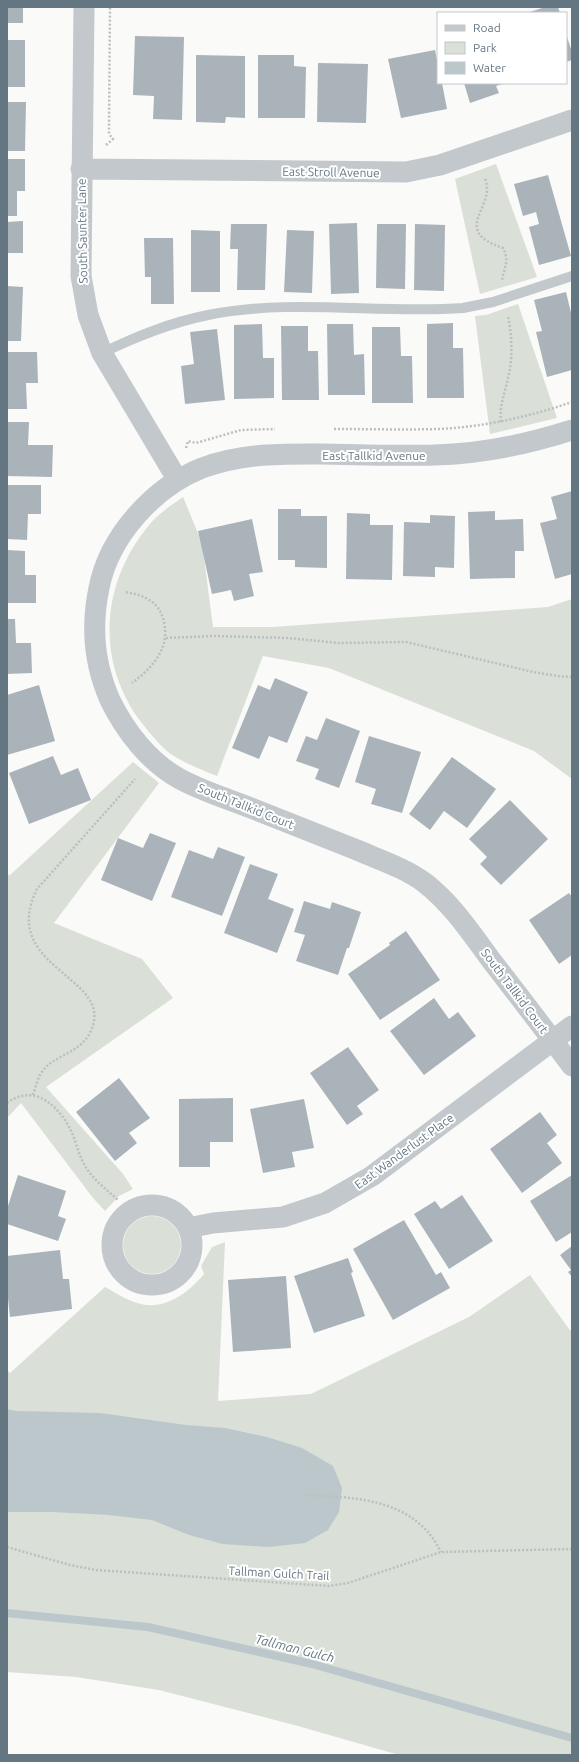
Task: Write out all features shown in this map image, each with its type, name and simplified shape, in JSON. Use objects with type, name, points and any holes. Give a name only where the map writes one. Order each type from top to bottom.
[{"type":"street","name":"South Saunter Lane","points":[[84,7],[81,276],[88,315],[102,353],[177,480]]},
{"type":"street","name":"East Stroll Avenue","points":[[82,168],[406,172],[440,165],[572,120]]},
{"type":"street","name":"East Tallkid Avenue","points":[[177,480],[224,461],[252,455],[453,454],[520,446],[572,430]]},
{"type":"street","name":"South Tallkid Court","points":[[177,480],[146,505],[125,530],[106,565],[100,580],[95,616],[96,650],[99,670],[107,693],[117,714],[132,736],[148,754],[180,779],[388,863],[424,882],[455,912],[572,1066]]},
{"type":"street","name":"East Wanderlust Place","points":[[188,1228],[213,1223],[283,1217],[325,1203],[372,1176],[572,1026]]},
{"type":"lane","points":[[102,353],[145,332],[208,315],[274,308],[463,308],[493,302],[572,276]]},
{"type":"path","points":[[106,146],[113,139],[109,128],[110,7]]},
{"type":"path","points":[[485,179],[487,184],[486,194],[477,219],[477,227],[479,234],[492,244],[503,248],[507,262],[502,275],[502,285]]},
{"type":"path","points":[[500,422],[500,410],[509,377],[511,361],[510,326],[508,314]]},
{"type":"path","points":[[331,429],[438,429],[500,422],[550,410],[572,402]]},
{"type":"path","points":[[185,451],[188,441],[196,442],[241,430],[278,429]]},
{"type":"path","points":[[126,592],[140,596],[157,606],[163,615],[166,638],[159,657],[153,665],[132,683]]},
{"type":"path","points":[[166,638],[214,636],[288,638],[339,643],[406,642],[533,672],[572,677]]},
{"type":"path","points":[[33,1095],[40,1074],[51,1064],[83,1043],[90,1032],[94,1020],[93,1007],[85,994],[73,981],[45,958],[37,946],[30,928],[29,912],[32,900],[37,889],[135,779]]},
{"type":"path","points":[[7,1103],[22,1095],[33,1095],[46,1100],[57,1109],[68,1124],[84,1165],[89,1172],[118,1200]]},
{"type":"path","points":[[304,1495],[350,1498],[388,1506],[408,1516],[423,1526],[441,1552]]},
{"type":"path","name":"Tallman Gulch Trail","points":[[7,1547],[70,1565],[96,1570],[329,1586],[348,1584],[441,1552],[572,1549]]},
{"type":"green space","points":[[496,164],[537,277],[480,294],[455,179]]},
{"type":"green space","points":[[518,304],[557,418],[490,434],[475,316],[486,315]]},
{"type":"green space","points":[[183,497],[202,543],[213,627],[273,627],[548,607],[572,599],[572,779],[534,751],[329,668],[263,656],[217,776],[186,763],[168,752],[148,730],[129,703],[118,678],[111,652],[110,625],[113,599],[121,572],[133,547],[154,520]]},
{"type":"green space","points":[[133,762],[159,783],[54,923],[142,959],[173,998],[46,1087],[123,1174],[133,1189],[119,1196],[105,1211],[93,1198],[21,1103],[7,1118],[7,871],[9,876]]},
{"type":"green space","points":[[146,1216],[158,1216],[173,1224],[181,1239],[181,1251],[173,1266],[158,1274],[146,1274],[131,1266],[123,1251],[123,1239],[131,1224]]},
{"type":"green space","points":[[225,1242],[218,1401],[311,1394],[469,1317],[530,1275],[572,1333],[572,1755],[399,1755],[298,1726],[159,1690],[76,1677],[7,1672],[7,1370],[10,1373],[105,1287],[127,1299],[141,1304],[159,1304],[176,1298],[198,1281],[204,1274],[201,1266],[212,1247]]},
{"type":"water","points":[[7,1409],[16,1411],[100,1413],[186,1425],[225,1428],[267,1437],[302,1448],[333,1466],[342,1488],[339,1512],[328,1530],[305,1543],[269,1547],[223,1544],[189,1535],[152,1520],[109,1515],[52,1512],[7,1512]]},
{"type":"building","points":[[7,7],[23,7],[23,23],[7,23]]},
{"type":"building","points":[[545,7],[558,7],[560,12],[530,12]]},
{"type":"building","points":[[135,36],[184,37],[182,120],[153,119],[154,96],[133,95]]},
{"type":"building","points":[[567,37],[572,52],[572,60],[567,62]]},
{"type":"building","points":[[7,40],[25,40],[25,87],[7,87]]},
{"type":"building","points":[[435,50],[437,60],[437,84],[442,84],[447,109],[401,118],[388,59]]},
{"type":"building","points":[[196,55],[245,56],[245,118],[226,117],[225,123],[196,122]]},
{"type":"building","points":[[258,55],[294,55],[294,66],[306,67],[305,118],[258,118]]},
{"type":"building","points":[[318,63],[368,64],[366,123],[317,122]]},
{"type":"building","points":[[464,84],[502,84],[496,86],[499,93],[470,103]]},
{"type":"building","points":[[7,102],[26,102],[25,151],[7,151]]},
{"type":"building","points":[[7,159],[25,159],[25,191],[17,191],[17,216],[7,216]]},
{"type":"building","points":[[548,175],[571,256],[539,265],[529,227],[539,224],[536,212],[523,216],[514,184]]},
{"type":"building","points":[[23,221],[23,253],[7,253],[7,222]]},
{"type":"building","points":[[357,223],[359,293],[331,294],[329,224]]},
{"type":"building","points":[[231,224],[267,224],[265,290],[237,290],[238,249],[230,249]]},
{"type":"building","points":[[377,224],[406,224],[405,289],[376,288]]},
{"type":"building","points":[[415,224],[445,225],[444,291],[414,290]]},
{"type":"building","points":[[191,230],[220,231],[220,292],[191,292]]},
{"type":"building","points":[[287,230],[314,231],[312,293],[284,292]]},
{"type":"building","points":[[144,238],[173,238],[174,304],[151,304],[151,277],[145,277]]},
{"type":"building","points":[[7,286],[23,287],[21,341],[7,341]]},
{"type":"building","points":[[566,292],[572,317],[572,370],[547,377],[536,332],[542,331],[534,300]]},
{"type":"building","points":[[453,323],[453,348],[463,348],[464,398],[427,398],[427,324]]},
{"type":"building","points":[[262,324],[263,358],[274,358],[274,398],[234,399],[234,325]]},
{"type":"building","points":[[327,324],[353,324],[354,355],[364,354],[365,395],[328,395]]},
{"type":"building","points":[[281,326],[308,326],[308,351],[318,351],[319,400],[282,400]]},
{"type":"building","points":[[372,327],[400,327],[401,356],[412,356],[413,403],[372,403]]},
{"type":"building","points":[[217,329],[225,400],[185,404],[181,366],[194,364],[190,332]]},
{"type":"building","points":[[7,352],[37,352],[38,383],[26,383],[27,409],[7,409]]},
{"type":"building","points":[[7,422],[29,422],[28,445],[53,445],[52,477],[7,476]]},
{"type":"building","points":[[7,485],[41,485],[41,514],[28,514],[27,540],[7,539]]},
{"type":"building","points":[[572,491],[572,574],[555,579],[540,523],[557,519],[551,497]]},
{"type":"building","points":[[278,509],[301,509],[301,516],[327,516],[327,568],[295,567],[295,560],[278,560]]},
{"type":"building","points":[[495,511],[495,520],[523,519],[524,551],[515,551],[515,578],[470,579],[468,512]]},
{"type":"building","points":[[347,513],[370,514],[370,525],[393,525],[392,580],[346,579]]},
{"type":"building","points":[[430,515],[455,516],[454,568],[435,567],[435,577],[403,576],[404,522],[430,523]]},
{"type":"building","points":[[252,519],[263,572],[249,574],[254,596],[234,601],[231,590],[212,594],[198,531]]},
{"type":"building","points":[[7,550],[25,551],[25,575],[36,575],[36,603],[7,603]]},
{"type":"building","points":[[7,619],[15,619],[16,643],[31,643],[32,673],[7,674]]},
{"type":"building","points":[[275,678],[308,692],[287,743],[269,736],[259,759],[232,748],[258,685],[270,690]]},
{"type":"building","points":[[39,685],[55,741],[7,755],[7,695]]},
{"type":"building","points":[[326,718],[360,731],[339,788],[315,779],[319,769],[296,761],[306,736],[317,740]]},
{"type":"building","points":[[369,736],[421,752],[402,813],[371,804],[376,789],[355,782]]},
{"type":"building","points":[[53,756],[61,775],[78,768],[91,800],[29,824],[9,773]]},
{"type":"building","points":[[452,757],[496,789],[467,828],[444,811],[430,830],[409,814]]},
{"type":"building","points":[[510,800],[548,839],[501,885],[480,864],[487,857],[469,839]]},
{"type":"building","points":[[150,833],[176,843],[152,901],[101,880],[118,838],[143,848]]},
{"type":"building","points":[[218,847],[245,857],[222,916],[171,897],[189,850],[213,859]]},
{"type":"building","points":[[250,864],[278,874],[268,899],[294,909],[277,953],[224,933]]},
{"type":"building","points":[[569,893],[572,897],[572,955],[559,964],[529,920]]},
{"type":"building","points":[[304,901],[330,909],[332,902],[361,912],[338,975],[296,961],[305,935],[294,932]]},
{"type":"building","points":[[406,931],[440,980],[380,1020],[348,974],[390,945],[389,943]]},
{"type":"building","points":[[434,998],[449,1019],[458,1012],[476,1036],[424,1075],[390,1031]]},
{"type":"building","points":[[348,1047],[379,1090],[357,1106],[363,1114],[347,1125],[310,1073]]},
{"type":"building","points":[[119,1078],[150,1118],[129,1133],[137,1143],[115,1161],[76,1112]]},
{"type":"building","points":[[233,1098],[233,1142],[210,1142],[210,1167],[179,1167],[179,1099]]},
{"type":"building","points":[[304,1099],[314,1148],[292,1152],[295,1167],[263,1173],[250,1109]]},
{"type":"building","points":[[540,1112],[557,1135],[547,1143],[562,1163],[522,1193],[490,1149]]},
{"type":"building","points":[[18,1175],[66,1191],[58,1216],[66,1219],[58,1241],[7,1224],[7,1209]]},
{"type":"building","points":[[572,1175],[572,1232],[556,1242],[530,1201]]},
{"type":"building","points":[[462,1195],[493,1241],[449,1269],[414,1214],[435,1201],[441,1209]]},
{"type":"building","points":[[404,1220],[436,1275],[441,1272],[450,1288],[393,1320],[353,1249]]},
{"type":"building","points":[[572,1246],[572,1277],[568,1272],[571,1270],[560,1255]]},
{"type":"building","points":[[60,1250],[63,1279],[69,1279],[72,1309],[10,1317],[7,1289],[7,1256]]},
{"type":"building","points":[[348,1258],[353,1272],[351,1273],[365,1316],[314,1333],[294,1276]]},
{"type":"building","points":[[286,1276],[291,1348],[233,1352],[228,1280]]},
{"type":"waterway","name":"Tallman Gulch","points":[[7,1613],[148,1627],[312,1664],[572,1738]]}]
